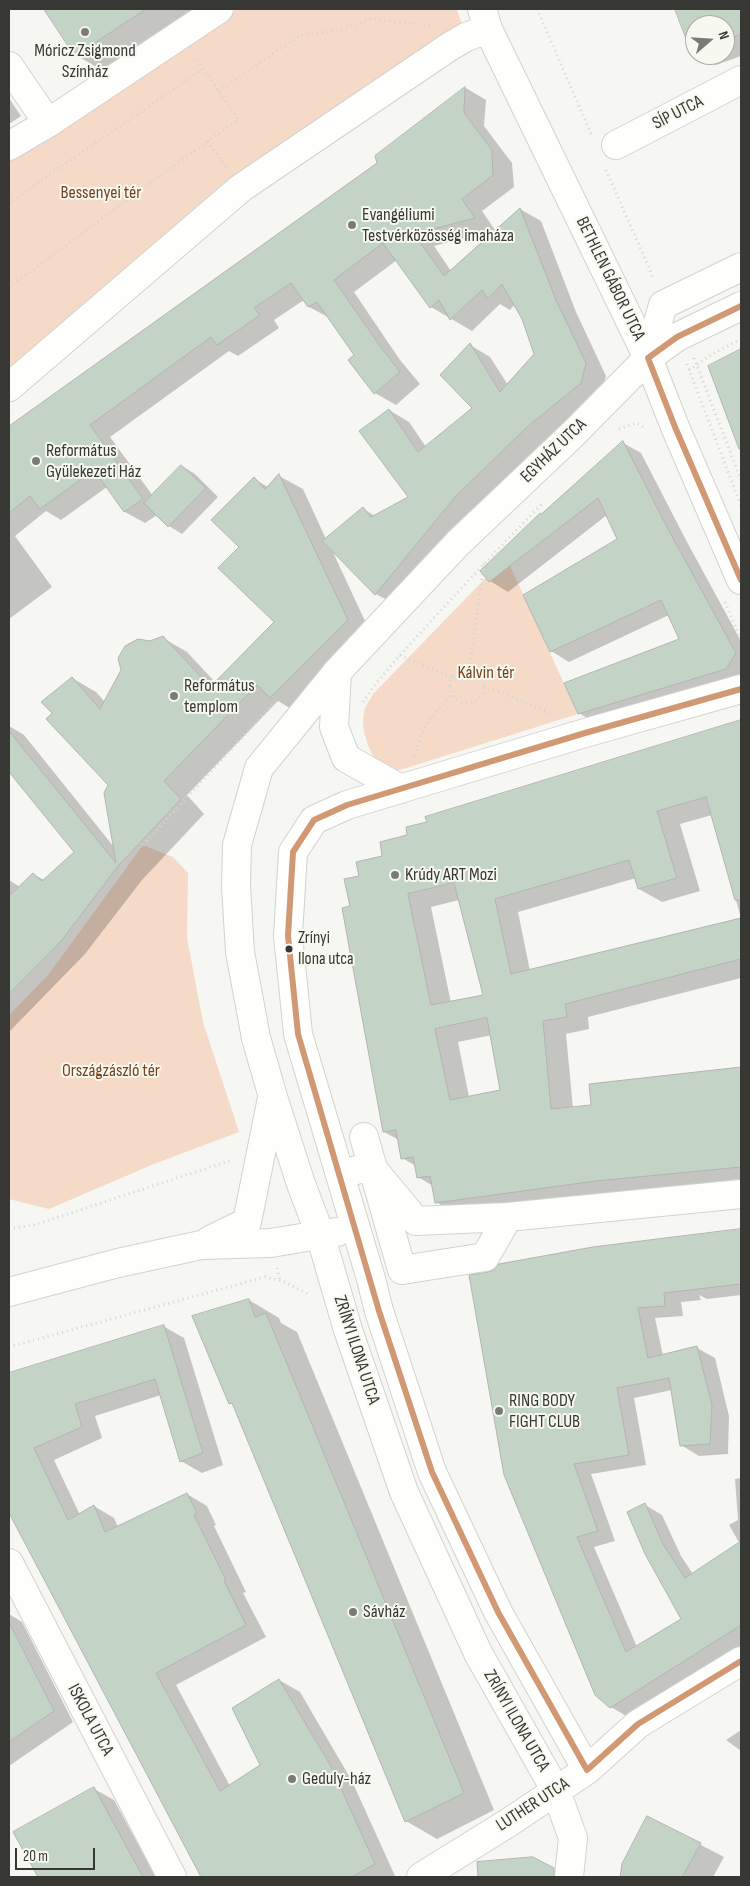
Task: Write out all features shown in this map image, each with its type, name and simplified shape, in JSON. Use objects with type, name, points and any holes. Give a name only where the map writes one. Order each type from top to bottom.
[{"type":"street","points":[[9,146],[48,123],[219,9]]},
{"type":"street","points":[[9,387],[241,188],[466,37],[485,19]]},
{"type":"street","name":"BETHLEN GÁBOR UTCA","points":[[485,19],[648,358],[675,427],[741,580]]},
{"type":"street","points":[[9,66],[48,123]]},
{"type":"street","name":"SÍP UTCA","points":[[616,145],[741,80]]},
{"type":"street","name":"EGYHÁZ UTCA","points":[[648,358],[663,305],[741,267]]},
{"type":"street","name":"EGYHÁZ UTCA","points":[[337,672],[458,543],[573,434],[648,358],[685,343],[741,306]]},
{"type":"street","points":[[337,672],[334,727],[346,758],[401,789]]},
{"type":"street","name":"ZRÍNYI ILONA UTCA","points":[[337,672],[260,768],[237,845],[236,886],[240,952],[256,1038],[301,1184],[320,1234],[348,1330],[404,1492],[478,1653],[556,1791],[573,1838],[568,1877]]},
{"type":"street","points":[[12,1289],[118,1262],[202,1245],[271,1242],[356,1228],[298,1034],[288,936],[293,852],[314,820],[347,805],[585,733],[741,689]]},
{"type":"street","points":[[202,1245],[247,1222],[273,1097]]},
{"type":"street","points":[[364,1137],[402,1270]]},
{"type":"street","points":[[340,1174],[372,1168],[416,1220],[508,1218],[741,1194]]},
{"type":"street","points":[[402,1270],[485,1257],[508,1218]]},
{"type":"street","name":"ZRÍNYI ILONA UTCA","points":[[356,1228],[379,1311],[432,1472],[498,1612],[587,1770]]},
{"type":"street","points":[[402,1270],[437,1277],[460,1268]]},
{"type":"street","name":"ISKOLA UTCA","points":[[10,1571],[172,1877]]},
{"type":"street","name":"LUTHER UTCA","points":[[421,1877],[587,1770],[638,1724],[741,1661]]},
{"type":"path","points":[[218,91],[299,36],[340,30],[370,19],[435,26]]},
{"type":"path","points":[[9,286],[238,119],[179,34]]},
{"type":"path","points":[[9,209],[10,204],[37,183],[203,69]]},
{"type":"path","points":[[689,370],[741,339]]},
{"type":"path","points":[[685,343],[696,365],[741,480]]},
{"type":"path","points":[[685,343],[689,370],[741,506]]},
{"type":"path","points":[[613,435],[620,428]]},
{"type":"path","points":[[358,709],[376,682],[400,655],[484,563],[550,496]]},
{"type":"path","points":[[469,669],[484,563]]},
{"type":"path","points":[[400,655],[452,678]]},
{"type":"path","points":[[469,669],[477,671],[481,676],[484,686],[480,697],[471,703],[460,702],[452,694],[450,688],[452,678],[460,670],[469,669]]},
{"type":"path","points":[[484,686],[561,717]]},
{"type":"path","points":[[414,758],[426,723],[452,694]]},
{"type":"path","points":[[9,1229],[34,1225],[241,1157]]},
{"type":"path","points":[[9,1347],[265,1277],[285,1282],[308,1295],[317,1294]]},
{"type":"green space","name":"Bessenyei tér","points":[[219,9],[457,9],[466,37],[241,188],[9,387],[9,146]]},
{"type":"green space","name":"Kálvin tér","points":[[506,557],[578,714],[405,769],[392,770],[385,768],[371,751],[363,726],[365,710],[373,694]]},
{"type":"green space","name":"Országzászló tér","points":[[143,845],[173,857],[188,873],[187,938],[203,1022],[239,1132],[154,1164],[49,1209],[9,1199],[9,1015],[48,975]]},
{"type":"building","name":"Móricz Zsigmond Színház","points":[[44,9],[146,9],[75,56]]},
{"type":"building","points":[[675,9],[741,9],[741,34],[735,37],[735,15],[685,15],[685,35]]},
{"type":"building","points":[[465,87],[464,113],[492,150],[493,175],[462,199],[475,218],[414,234],[444,276],[520,208],[556,300],[586,363],[581,383],[527,427],[455,497],[375,595],[322,541],[363,507],[371,517],[408,497],[359,431],[389,409],[418,452],[472,408],[440,375],[470,343],[500,392],[534,354],[522,319],[502,284],[488,299],[482,290],[450,320],[439,300],[430,308],[383,243],[334,280],[400,372],[374,394],[348,360],[354,355],[317,302],[308,307],[291,283],[254,308],[260,315],[217,345],[211,337],[90,425],[143,499],[124,512],[94,470],[40,509],[30,496],[9,513],[9,426],[377,163],[375,156]]},
{"type":"building","points":[[741,349],[741,449],[739,449],[708,366]]},
{"type":"building","points":[[623,441],[669,531],[736,653],[726,669],[578,714],[564,683],[679,639],[661,600],[550,652],[523,595],[617,539],[598,498],[489,582],[480,571],[540,513]]},
{"type":"building","points":[[181,465],[206,488],[168,527],[144,503]]},
{"type":"building","points":[[279,474],[348,620],[270,698],[257,685],[164,781],[181,799],[118,866],[62,940],[9,994],[9,896],[33,873],[42,881],[74,852],[9,772],[9,731],[116,863],[104,793],[108,785],[46,719],[52,713],[41,702],[72,677],[100,709],[121,670],[118,658],[125,646],[138,639],[150,641],[163,636],[210,687],[274,622],[218,568],[239,547],[211,520],[254,477],[265,489]]},
{"type":"building","points":[[741,720],[741,900],[735,900],[706,797],[657,811],[677,878],[638,889],[629,860],[495,899],[511,974],[741,918],[741,959],[565,1004],[567,1017],[543,1021],[551,1109],[591,1105],[589,1084],[741,1067],[741,1167],[596,1181],[435,1203],[430,1176],[417,1178],[413,1157],[401,1159],[396,1130],[383,1132],[342,908],[350,906],[344,879],[359,876],[356,862],[382,856],[380,842],[407,835],[406,827],[427,822],[425,817]],"holes":[[[454,883],[483,995],[431,1005],[408,894]],[[487,1018],[500,1090],[450,1100],[435,1029]]]},
{"type":"building","points":[[741,1229],[741,1284],[664,1293],[665,1306],[638,1308],[648,1358],[697,1346],[712,1405],[710,1444],[680,1446],[669,1378],[617,1388],[629,1455],[574,1464],[598,1531],[577,1537],[626,1652],[681,1619],[645,1554],[627,1512],[645,1503],[663,1544],[685,1578],[741,1541],[741,1625],[610,1708],[595,1695],[504,1475],[469,1275],[494,1270],[499,1264],[593,1247]]},
{"type":"building","name":"Sávház","points":[[249,1299],[255,1317],[266,1313],[464,1793],[405,1822],[232,1403],[229,1404],[192,1316]]},
{"type":"building","points":[[164,1325],[203,1453],[180,1462],[155,1379],[75,1404],[82,1427],[34,1448],[68,1520],[94,1505],[105,1532],[187,1493],[197,1513],[194,1515],[246,1625],[156,1673],[220,1791],[260,1765],[232,1708],[279,1679],[332,1768],[375,1864],[352,1877],[201,1877],[9,1513],[9,1373]]},
{"type":"building","points":[[9,1622],[54,1711],[9,1742]]},
{"type":"building","points":[[94,1787],[143,1877],[38,1877],[13,1832]]},
{"type":"building","points":[[647,1816],[701,1843],[682,1877],[620,1877],[622,1864]]},
{"type":"building","points":[[533,1857],[554,1868],[554,1877],[478,1877],[477,1862]]},
{"type":"transit line","points":[[741,306],[677,337],[648,358],[675,427],[741,580]]},
{"type":"transit line","points":[[741,689],[585,733],[347,805],[314,820],[293,852],[288,936],[298,1034],[379,1311],[432,1472],[498,1612],[587,1770],[638,1724],[741,1661]]},
{"type":"place","name":"Móricz Zsigmond Színház","points":[[85,32]]},
{"type":"place","name":"Evangéliumi Testvérközösség imaháza","points":[[352,225]]},
{"type":"place","name":"Református Gyülekezeti Ház","points":[[36,461]]},
{"type":"place","name":"Református templom","points":[[174,696]]},
{"type":"place","name":"Krúdy ART Mozi","points":[[395,875]]},
{"type":"place","name":"Zrínyi Ilona utca","points":[[289,949]]},
{"type":"place","name":"RING BODY FIGHT CLUB","points":[[499,1411]]},
{"type":"place","name":"Sávház","points":[[353,1612]]},
{"type":"place","name":"Geduly-ház","points":[[292,1779]]}]
